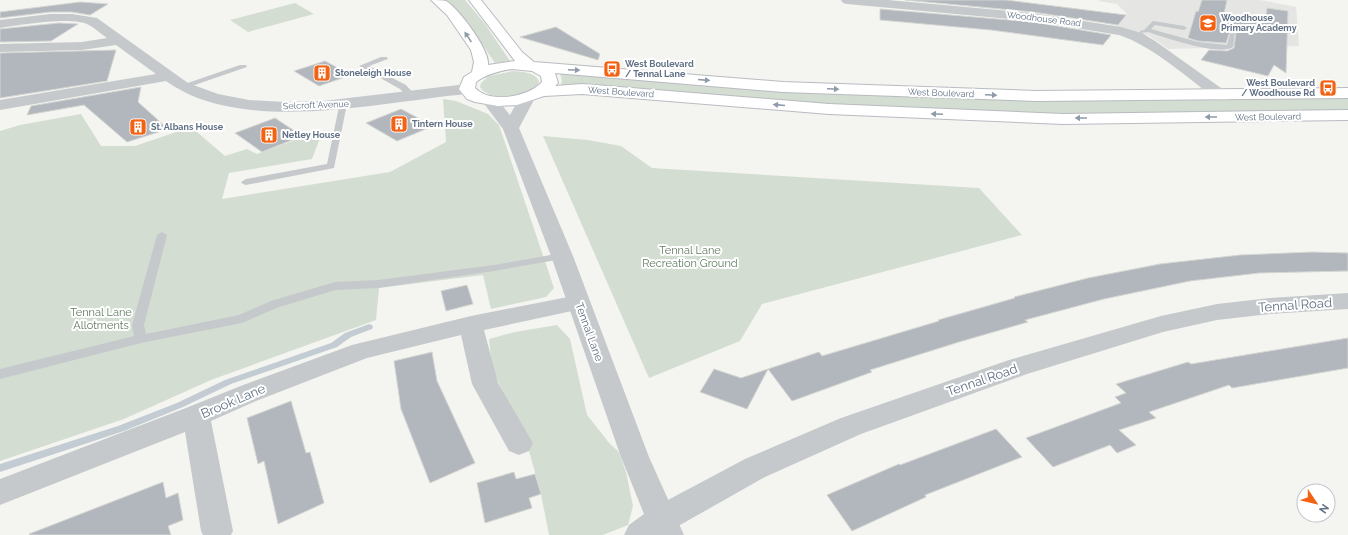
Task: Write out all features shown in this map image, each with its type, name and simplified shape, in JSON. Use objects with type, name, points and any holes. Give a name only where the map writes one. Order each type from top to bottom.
[{"type":"main road","points":[[437,0],[452,12],[478,50],[481,62],[479,72],[468,80],[467,89],[474,96],[490,101]]},
{"type":"main road","points":[[475,0],[517,55],[532,67],[548,74],[550,83],[534,95]]},
{"type":"main road","name":"West Boulevard","points":[[479,72],[495,67],[532,67],[783,87],[1036,96],[1222,96],[1348,93]]},
{"type":"main road","name":"West Boulevard","points":[[490,101],[508,101],[534,95],[582,90],[829,109],[1063,119],[1348,115]]},
{"type":"street","name":"Woodhouse Road","points":[[847,0],[1033,17],[1094,26],[1132,35],[1150,44],[1222,96]]},
{"type":"street","name":"Selcroft Avenue","points":[[0,24],[50,18],[84,19],[98,25],[183,86],[200,95],[220,100],[258,105],[298,106],[343,104],[410,94],[467,89]]},
{"type":"street","points":[[3,45],[82,46],[119,40]]},
{"type":"street","points":[[0,105],[169,76]]},
{"type":"street","points":[[511,128],[534,95]]},
{"type":"street","name":"Tennal Lane","points":[[490,101],[511,128],[562,256],[635,457],[657,530]]},
{"type":"street","name":"Tennal Road","points":[[657,530],[755,468],[850,426],[1018,367],[1161,324],[1217,312],[1270,306],[1348,301]]},
{"type":"street","name":"Brook Lane","points":[[0,492],[196,416],[247,394],[362,351],[401,340],[471,324],[578,303]]},
{"type":"street","points":[[471,324],[485,384],[519,443]]},
{"type":"street","points":[[196,416],[217,531]]},
{"type":"lane","points":[[1132,35],[1147,30],[1153,22],[1184,28]]},
{"type":"lane","points":[[1147,30],[1187,42],[1216,48],[1230,47],[1233,34]]},
{"type":"lane","points":[[384,59],[363,66],[403,87],[410,94]]},
{"type":"lane","points":[[183,86],[243,67]]},
{"type":"lane","points":[[246,182],[331,166],[343,104]]},
{"type":"lane","points":[[141,339],[138,325],[162,235]]},
{"type":"lane","points":[[0,374],[141,339],[242,319],[275,304],[335,286],[386,283],[494,268],[562,256]]},
{"type":"shaded area","name":"Woodhouse Primary Academy","points":[[1260,0],[1296,7],[1299,46],[1168,49],[1148,35],[1116,26],[1127,14],[1117,4],[1098,1]]},
{"type":"green space","points":[[445,0],[465,0],[485,24],[510,61],[495,63],[465,19]]},
{"type":"green space","points":[[295,3],[314,14],[248,32],[230,20]]},
{"type":"green space","points":[[513,71],[532,74],[539,82],[529,92],[520,95],[501,97],[485,92],[480,87],[481,83],[489,76]]},
{"type":"green space","points":[[560,73],[808,91],[1348,97],[1348,111],[1024,114],[825,105],[560,87],[562,81]]},
{"type":"green space","name":"Tennal Lane Allotments","points":[[443,99],[456,101],[488,114],[499,125],[554,288],[546,297],[491,309],[483,275],[379,288],[376,320],[211,380],[124,419],[0,461],[0,131],[20,125],[81,114],[101,146],[135,146],[191,127],[225,156],[247,149],[257,154],[314,133],[320,138],[312,159],[229,173],[222,199],[390,172],[446,142]]},
{"type":"green space","name":"Tennal Lane Recreation Ground","points":[[543,136],[588,140],[621,146],[652,168],[979,188],[1022,235],[762,304],[740,341],[649,378]]},
{"type":"green space","points":[[557,325],[570,339],[587,415],[610,444],[619,452],[626,472],[633,506],[628,525],[603,535],[549,535],[541,494],[529,451],[492,368],[489,339],[515,332]]},
{"type":"building","points":[[905,0],[1006,0],[1126,15],[1118,25],[1033,12]]},
{"type":"building","points":[[1202,0],[1227,0],[1224,14],[1265,22],[1267,8],[1288,11],[1286,73],[1274,65],[1268,76],[1201,60],[1209,50],[1227,51],[1234,48],[1236,33],[1229,34],[1226,43],[1198,41],[1188,38],[1196,11],[1198,12]]},
{"type":"building","points":[[80,2],[108,4],[90,15],[72,12],[50,12],[0,18],[0,12]]},
{"type":"building","points":[[880,9],[1033,22],[1111,35],[1103,45],[991,30],[880,20]]},
{"type":"building","points":[[59,23],[78,24],[51,41],[0,42],[0,29]]},
{"type":"building","points":[[556,27],[600,54],[598,60],[520,37]]},
{"type":"building","points":[[116,50],[107,81],[0,98],[0,53]]},
{"type":"building","name":"Stoneleigh House","points":[[325,61],[351,75],[319,86],[294,71]]},
{"type":"building","points":[[141,87],[138,102],[168,129],[127,142],[84,105],[27,115],[31,106]]},
{"type":"building","name":"Tintern House","points":[[401,109],[433,126],[397,141],[366,123]]},
{"type":"building","name":"Netley House","points":[[275,118],[302,136],[262,152],[235,133]]},
{"type":"building","points":[[1312,252],[1348,253],[1348,271],[1259,273],[1190,281],[1104,299],[1025,320],[1028,322],[870,370],[872,372],[792,401],[768,369],[819,352],[822,356],[1015,298],[1014,297],[1088,278],[1160,264],[1240,255]]},
{"type":"building","points":[[467,285],[473,304],[446,311],[441,291]]},
{"type":"building","points":[[1348,338],[1348,368],[1232,388],[1229,385],[1149,412],[1156,418],[1119,430],[1136,445],[1117,453],[1110,445],[1053,467],[1026,438],[1121,403],[1115,397],[1126,393],[1116,384],[1188,362],[1191,364]]},
{"type":"building","points":[[432,352],[437,381],[475,463],[430,483],[401,409],[394,361]]},
{"type":"building","points":[[714,369],[741,378],[768,369],[747,409],[700,392]]},
{"type":"building","points":[[291,401],[306,453],[310,452],[324,503],[278,524],[264,461],[258,464],[247,418]]},
{"type":"building","points":[[996,429],[1022,457],[925,495],[926,497],[852,531],[827,495],[899,464],[900,465]]},
{"type":"building","points":[[514,472],[516,479],[535,474],[541,494],[529,498],[532,508],[485,523],[477,483]]},
{"type":"building","points":[[163,482],[166,498],[178,493],[183,520],[168,526],[171,535],[29,534]]},
{"type":"waterway","points":[[0,468],[121,429],[180,405],[228,382],[334,345],[348,335],[369,327]]},
{"type":"place","name":"Woodhouse Primary Academy","points":[[1208,23]]},
{"type":"place","name":"West Boulevard / Tennal Lane","points":[[612,69]]},
{"type":"place","name":"Stoneleigh House","points":[[322,73]]},
{"type":"place","name":"West Boulevard / Woodhouse Rd","points":[[1328,88]]},
{"type":"place","name":"Tintern House","points":[[399,124]]},
{"type":"place","name":"St. Albans House","points":[[138,127]]},
{"type":"place","name":"Netley House","points":[[269,135]]}]
